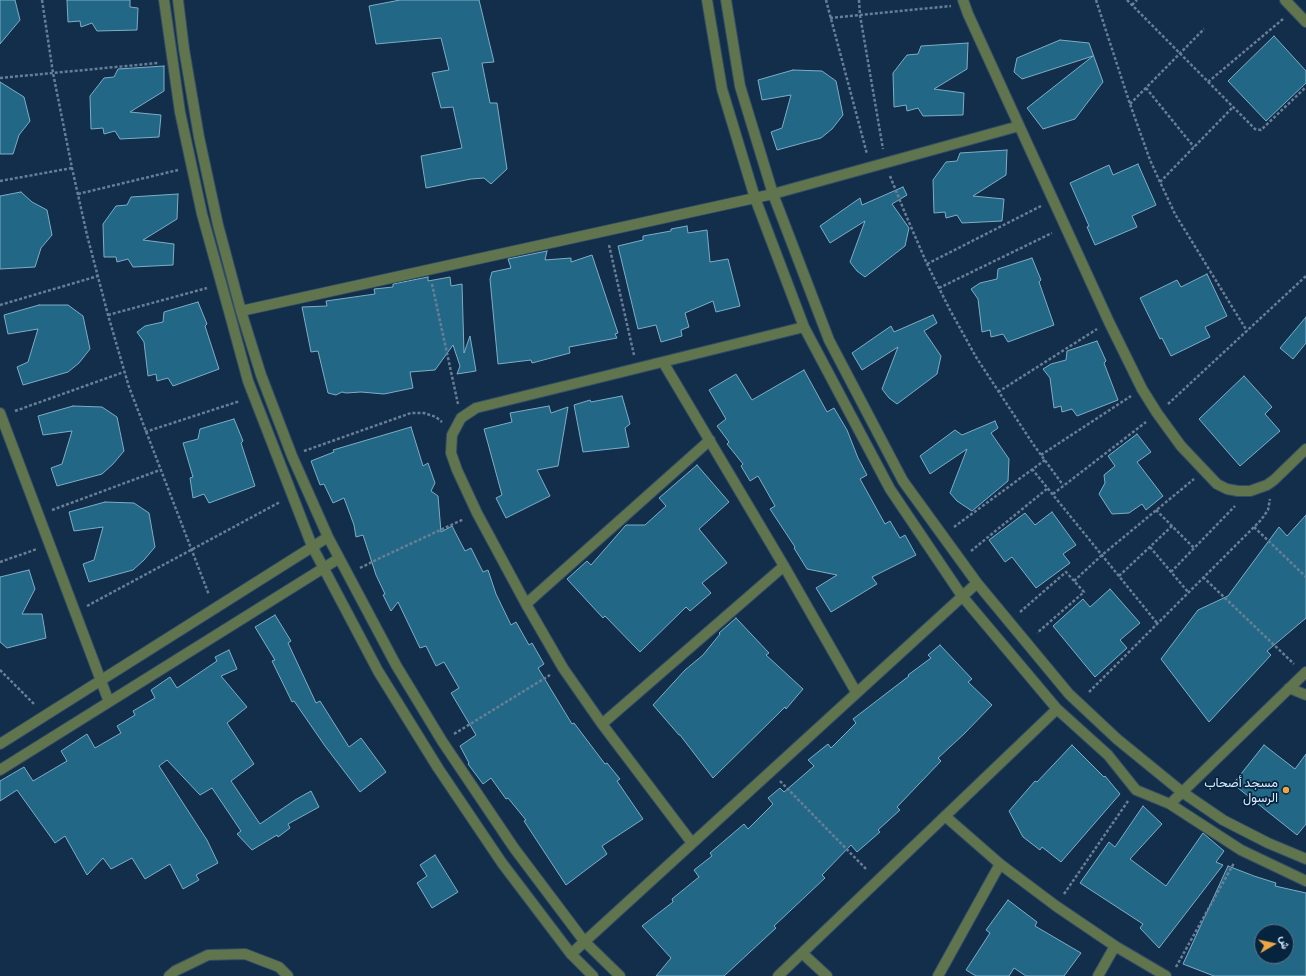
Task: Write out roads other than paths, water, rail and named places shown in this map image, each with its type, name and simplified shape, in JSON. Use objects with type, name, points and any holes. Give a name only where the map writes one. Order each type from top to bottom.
[{"type":"street","points":[[164,0],[180,112],[202,214],[248,382],[312,546],[378,671],[438,768],[502,862],[571,954],[593,976]]},
{"type":"street","points":[[178,0],[198,137],[218,225],[241,311],[261,375],[292,456],[328,537],[338,559],[396,665],[442,742],[514,848],[584,941],[620,976]]},
{"type":"street","points":[[707,0],[722,89],[755,198],[804,327],[890,489],[962,596],[1057,709],[1108,755],[1136,790],[1170,804],[1241,850],[1306,881]]},
{"type":"street","points":[[726,0],[740,86],[773,194],[829,340],[903,481],[977,583],[1078,703],[1117,738],[1182,792],[1223,820],[1268,843],[1306,859]]},
{"type":"street","points":[[1285,0],[1306,22]]},
{"type":"street","points":[[963,2],[1109,322],[1142,388],[1181,446],[1203,471],[1217,484],[1227,489],[1238,491],[1250,491],[1267,485],[1306,449]]},
{"type":"street","points":[[241,311],[773,194],[1019,126]]},
{"type":"street","points":[[692,843],[602,724],[563,668],[526,604],[477,513],[457,470],[451,453],[452,435],[461,418],[476,408],[804,327]]},
{"type":"street","points":[[663,362],[784,566],[856,692]]},
{"type":"street","points":[[0,414],[109,702]]},
{"type":"street","points":[[526,604],[710,440]]},
{"type":"street","points":[[0,744],[328,537]]},
{"type":"street","points":[[0,770],[338,559]]},
{"type":"street","points":[[602,724],[784,566]]},
{"type":"street","points":[[571,954],[977,583]]},
{"type":"street","points":[[1170,804],[1305,673]]},
{"type":"street","points":[[1289,688],[1306,695]]},
{"type":"street","points":[[778,976],[1057,709]]},
{"type":"street","points":[[945,816],[1000,864],[1056,906],[1115,946],[1166,976]]},
{"type":"street","points":[[938,976],[1000,864]]},
{"type":"street","points":[[1098,976],[1115,946]]},
{"type":"street","points":[[802,953],[827,976]]},
{"type":"street","points":[[169,976],[175,970],[208,955],[245,954],[279,967],[288,976]]},
{"type":"place","name":"مسجد أصحاب الرسول","points":[[1286,790]]}]
